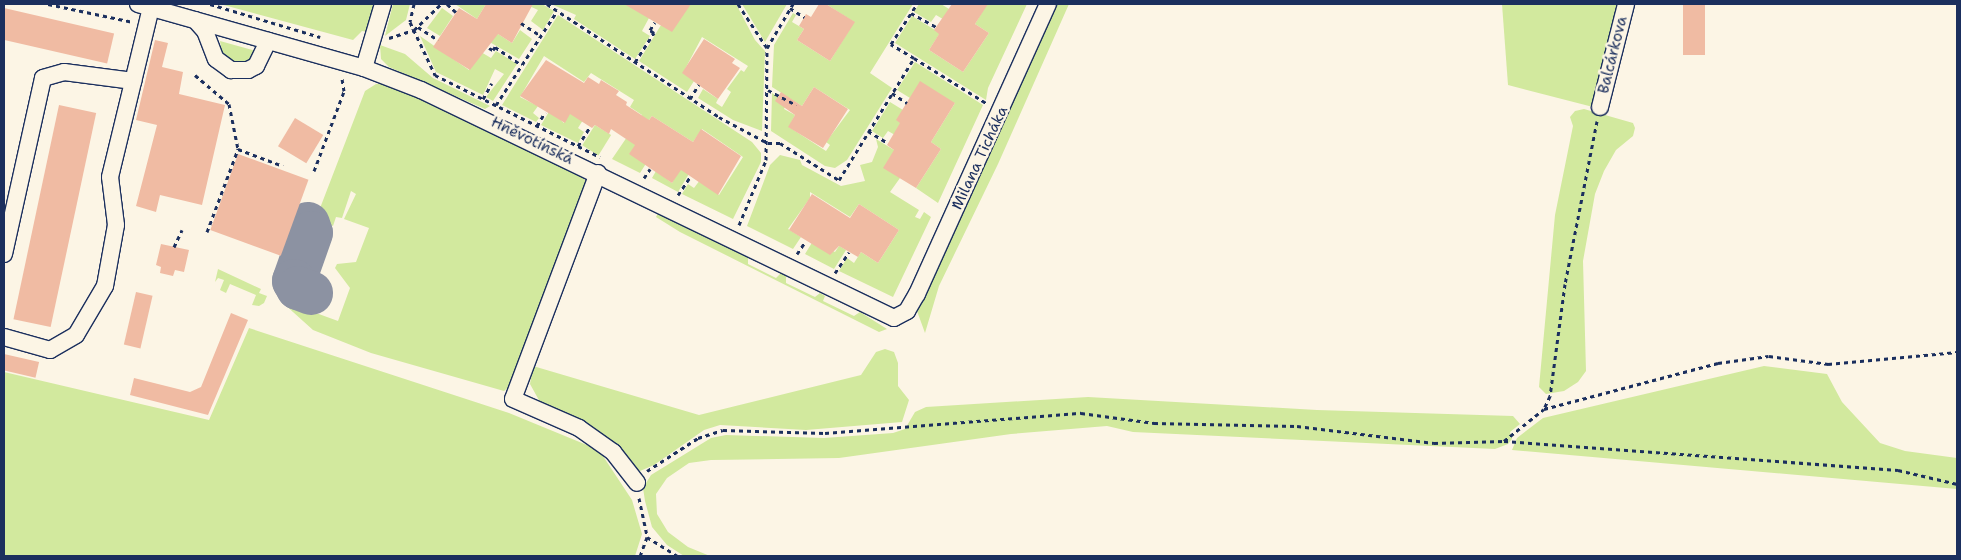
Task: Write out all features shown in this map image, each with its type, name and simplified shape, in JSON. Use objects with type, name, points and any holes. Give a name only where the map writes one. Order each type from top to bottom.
[{"type":"street","points":[[364,68],[383,4]]},
{"type":"street","name":"Milana Ticháka","points":[[907,311],[979,161],[1048,4]]},
{"type":"street","name":"Balcárkova","points":[[1600,107],[1626,4]]},
{"type":"street","points":[[4,337],[50,350],[76,335],[105,286],[116,224],[110,177],[133,81],[147,5]]},
{"type":"street","name":"Hněvotínská","points":[[147,5],[364,68],[601,166],[885,316],[894,318],[907,311]]},
{"type":"street","points":[[194,20],[205,31],[216,59],[232,70],[248,70],[256,66],[268,41]]},
{"type":"street","points":[[4,254],[42,78],[64,72],[133,81]]},
{"type":"street","points":[[601,166],[513,399],[579,428],[613,452],[636,483]]},
{"type":"path","points":[[48,4],[136,22]]},
{"type":"path","points":[[210,4],[326,39]]},
{"type":"path","points":[[414,4],[410,22],[435,75],[578,146],[601,166]]},
{"type":"path","points":[[382,41],[414,30],[441,4]]},
{"type":"path","points":[[447,4],[456,12]]},
{"type":"path","points":[[547,4],[690,98],[768,143],[780,144],[839,180],[914,58]]},
{"type":"path","points":[[738,4],[767,48]]},
{"type":"path","points":[[739,225],[766,160],[768,143],[767,48],[792,4]]},
{"type":"path","points":[[917,4],[891,44],[986,103]]},
{"type":"path","points":[[790,8],[804,17]]},
{"type":"path","points":[[496,105],[557,11]]},
{"type":"path","points":[[567,17],[570,12]]},
{"type":"path","points":[[911,12],[936,27]]},
{"type":"path","points":[[635,62],[654,33],[650,30],[655,22]]},
{"type":"path","points":[[521,24],[541,36]]},
{"type":"path","points":[[418,27],[438,40]]},
{"type":"path","points":[[489,48],[493,50],[495,48],[522,65]]},
{"type":"path","points":[[314,171],[344,91],[343,80],[337,72]]},
{"type":"path","points":[[194,75],[229,104],[238,149],[207,232]]},
{"type":"path","points":[[482,98],[492,83]]},
{"type":"path","points":[[690,98],[700,84]]},
{"type":"path","points":[[768,90],[796,106]]},
{"type":"path","points":[[892,93],[907,103]]},
{"type":"path","points":[[1544,409],[1550,396],[1566,284],[1600,107]]},
{"type":"path","points":[[538,126],[545,112]]},
{"type":"path","points":[[578,146],[590,127]]},
{"type":"path","points":[[868,131],[888,143]]},
{"type":"path","points":[[238,149],[283,166]]},
{"type":"path","points":[[644,178],[650,169]]},
{"type":"path","points":[[678,195],[691,176]]},
{"type":"path","points":[[174,247],[182,230]]},
{"type":"path","points":[[797,254],[805,242]]},
{"type":"path","points":[[835,273],[848,252]]},
{"type":"path","points":[[1504,441],[1544,409],[1718,363],[1769,356],[1828,364],[1957,352]]},
{"type":"path","points":[[640,556],[647,536],[636,483],[647,471],[698,438],[723,430],[825,433],[1081,413],[1154,423],[1297,426],[1434,443],[1504,441],[1898,470],[1957,484]]},
{"type":"path","points":[[647,536],[677,556]]},
{"type":"green space","points":[[220,4],[377,4],[368,32],[362,31],[353,40]]},
{"type":"green space","points":[[393,4],[410,4],[406,20],[385,36]]},
{"type":"green space","points":[[455,4],[486,4],[477,19]]},
{"type":"green space","points":[[525,4],[542,4],[554,11],[543,30],[531,21],[538,10]]},
{"type":"green space","points":[[551,4],[736,4],[755,40],[765,51],[762,131],[733,120],[698,98],[703,89],[718,99],[716,103],[722,107],[731,92],[727,89],[741,70],[744,72],[748,66],[702,37],[683,73],[694,81],[687,92],[639,61],[661,25],[649,18],[642,31],[650,36],[635,59],[574,19],[576,15]]},
{"type":"green space","points":[[742,4],[787,4],[765,42]]},
{"type":"green space","points":[[826,4],[913,4],[870,73],[892,88],[847,160],[835,168],[825,166],[771,131],[772,93],[787,103],[784,109],[795,115],[789,127],[826,151],[830,145],[826,142],[850,110],[814,87],[802,106],[772,87],[774,45],[793,13],[796,15],[792,22],[804,29],[797,40],[830,61],[854,22]]},
{"type":"green space","points":[[919,4],[941,4],[954,12],[948,22],[936,15],[931,22],[914,12]]},
{"type":"green space","points":[[987,4],[1027,4],[988,88],[986,100],[895,43],[912,16],[940,33],[929,50],[963,72],[989,33],[975,24]]},
{"type":"green space","points":[[1057,4],[1069,4],[998,164],[939,286],[925,333],[917,311]]},
{"type":"green space","points":[[1502,4],[1617,4],[1593,107],[1508,85]]},
{"type":"green space","points":[[442,8],[453,16],[440,36],[427,28]]},
{"type":"green space","points":[[558,15],[752,142],[761,153],[761,162],[733,219],[682,194],[688,184],[694,188],[700,180],[719,195],[743,157],[702,129],[693,142],[652,116],[648,121],[647,162],[640,173],[612,159],[642,115],[630,107],[634,100],[591,73],[584,82],[544,56],[520,97],[538,106],[533,113],[539,118],[536,122],[502,105]]},
{"type":"green space","points":[[492,30],[512,43],[520,30],[532,39],[519,59],[486,40]]},
{"type":"green space","points":[[420,36],[469,70],[481,52],[491,58],[496,51],[517,64],[493,101],[486,97],[504,74],[495,69],[483,95],[436,72]]},
{"type":"green space","points":[[220,41],[256,51],[253,58],[239,64],[223,57]]},
{"type":"green space","points":[[380,45],[405,54],[433,78],[490,106],[485,109],[389,67],[381,59]]},
{"type":"green space","points":[[915,62],[983,105],[938,203],[916,188],[941,149],[931,142],[955,103],[910,98],[897,90]]},
{"type":"green space","points":[[376,84],[386,84],[423,99],[582,176],[586,182],[511,385],[504,391],[371,353],[313,330],[283,303],[287,291],[308,299],[305,309],[338,321],[350,288],[335,268],[337,264],[356,262],[369,228],[344,219],[356,194],[351,191],[342,218],[336,217],[333,226],[317,216],[365,91]]},
{"type":"green space","points":[[890,102],[903,110],[909,128],[902,139],[888,131],[883,138],[872,131]]},
{"type":"green space","points":[[1584,109],[1633,123],[1635,128],[1633,136],[1616,150],[1604,171],[1595,194],[1583,261],[1586,371],[1578,382],[1564,391],[1546,394],[1539,387],[1555,215],[1573,126],[1570,117],[1575,111]]},
{"type":"green space","points":[[550,110],[564,123],[569,111],[583,120],[578,128],[584,132],[578,143],[541,125]]},
{"type":"green space","points":[[595,125],[611,135],[598,155],[582,145]]},
{"type":"green space","points":[[876,139],[894,150],[900,178],[890,192],[919,210],[915,217],[920,219],[924,212],[931,217],[893,297],[839,271],[847,258],[854,263],[861,252],[878,263],[899,230],[859,204],[850,217],[810,192],[810,198],[788,229],[801,237],[793,249],[747,226],[770,165],[780,155],[800,160],[802,165],[841,186],[865,181],[860,165],[872,162],[878,147]]},
{"type":"green space","points":[[681,165],[690,172],[678,192],[652,178],[656,171],[672,183]]},
{"type":"green space","points":[[658,213],[748,257],[748,264],[776,278],[781,273],[786,276],[786,283],[815,297],[820,293],[825,296],[823,301],[854,316],[860,312],[887,329],[879,332],[680,232],[656,217]]},
{"type":"green space","points":[[322,237],[327,239],[322,254],[316,259],[322,261],[313,285],[302,277],[316,240]]},
{"type":"green space","points":[[813,241],[835,252],[839,246],[836,244],[846,250],[834,269],[805,254]]},
{"type":"green space","points":[[218,269],[261,289],[259,293],[267,296],[264,303],[259,306],[252,305],[256,295],[230,284],[226,293],[220,290],[224,280],[218,278],[215,282]]},
{"type":"green space","points":[[249,328],[509,413],[599,450],[632,500],[642,534],[635,556],[4,556],[4,372],[209,420]]},
{"type":"green space","points":[[885,349],[894,352],[898,363],[898,386],[909,400],[902,422],[806,430],[720,425],[704,430],[654,465],[640,471],[540,402],[530,384],[533,366],[699,415],[861,375],[876,352]]},
{"type":"green space","points":[[1764,366],[1827,374],[1842,402],[1880,443],[1905,451],[1957,458],[1957,489],[1512,450],[1517,438],[1543,418]]},
{"type":"green space","points":[[1088,397],[1317,410],[1513,416],[1520,424],[1510,432],[1512,439],[1508,444],[1495,449],[1133,432],[1107,426],[1011,434],[839,458],[711,460],[689,463],[667,478],[656,494],[657,514],[668,532],[688,547],[710,556],[684,556],[667,545],[652,527],[645,501],[643,488],[651,475],[711,438],[726,435],[824,438],[893,433],[905,429],[915,412],[926,407]]},
{"type":"building","points":[[486,4],[533,4],[512,43],[498,34],[470,70],[433,47],[459,8],[477,19]]},
{"type":"building","points":[[624,4],[691,4],[672,32]]},
{"type":"building","points":[[819,4],[826,4],[855,22],[830,61],[797,40],[804,29],[799,26],[806,14],[811,17]]},
{"type":"building","points":[[952,4],[988,4],[975,24],[989,33],[963,72],[929,50],[939,34],[934,30]]},
{"type":"building","points":[[1683,4],[1705,4],[1705,55],[1683,55]]},
{"type":"building","points":[[4,8],[114,33],[107,64],[4,40]]},
{"type":"building","points":[[704,39],[735,59],[732,63],[740,68],[718,99],[682,73]]},
{"type":"building","points":[[155,40],[168,43],[162,67],[183,72],[179,94],[225,105],[202,205],[160,195],[156,212],[136,206],[157,125],[136,120]]},
{"type":"building","points":[[546,60],[584,83],[588,77],[599,84],[601,80],[619,91],[616,95],[627,102],[626,105],[649,120],[652,116],[693,142],[701,129],[741,156],[718,195],[681,170],[672,183],[629,154],[635,145],[611,129],[609,134],[595,125],[592,128],[570,114],[565,123],[520,96]]},
{"type":"building","points":[[920,81],[955,103],[931,142],[941,149],[916,188],[883,168],[894,150],[887,145],[900,123],[896,120]]},
{"type":"building","points":[[814,87],[848,109],[823,148],[788,127],[795,115],[775,101],[781,92],[802,106]]},
{"type":"building","points":[[59,105],[96,113],[51,327],[13,319]]},
{"type":"building","points":[[295,118],[323,135],[306,163],[278,146]]},
{"type":"building","points":[[238,154],[308,180],[281,256],[210,230]]},
{"type":"building","points":[[812,194],[850,218],[859,204],[899,230],[878,263],[861,252],[858,257],[839,246],[830,255],[789,230]]},
{"type":"building","points":[[161,244],[189,250],[184,272],[175,270],[173,276],[160,273],[161,267],[156,265]]},
{"type":"building","points":[[136,292],[153,296],[140,348],[124,345]]},
{"type":"building","points":[[231,313],[248,320],[208,415],[130,395],[134,378],[190,392],[201,387]]},
{"type":"building","points":[[4,354],[39,362],[35,378],[4,370]]},
{"type":"taxiway","points":[[308,224],[311,233],[294,281],[298,288],[311,293]]}]
